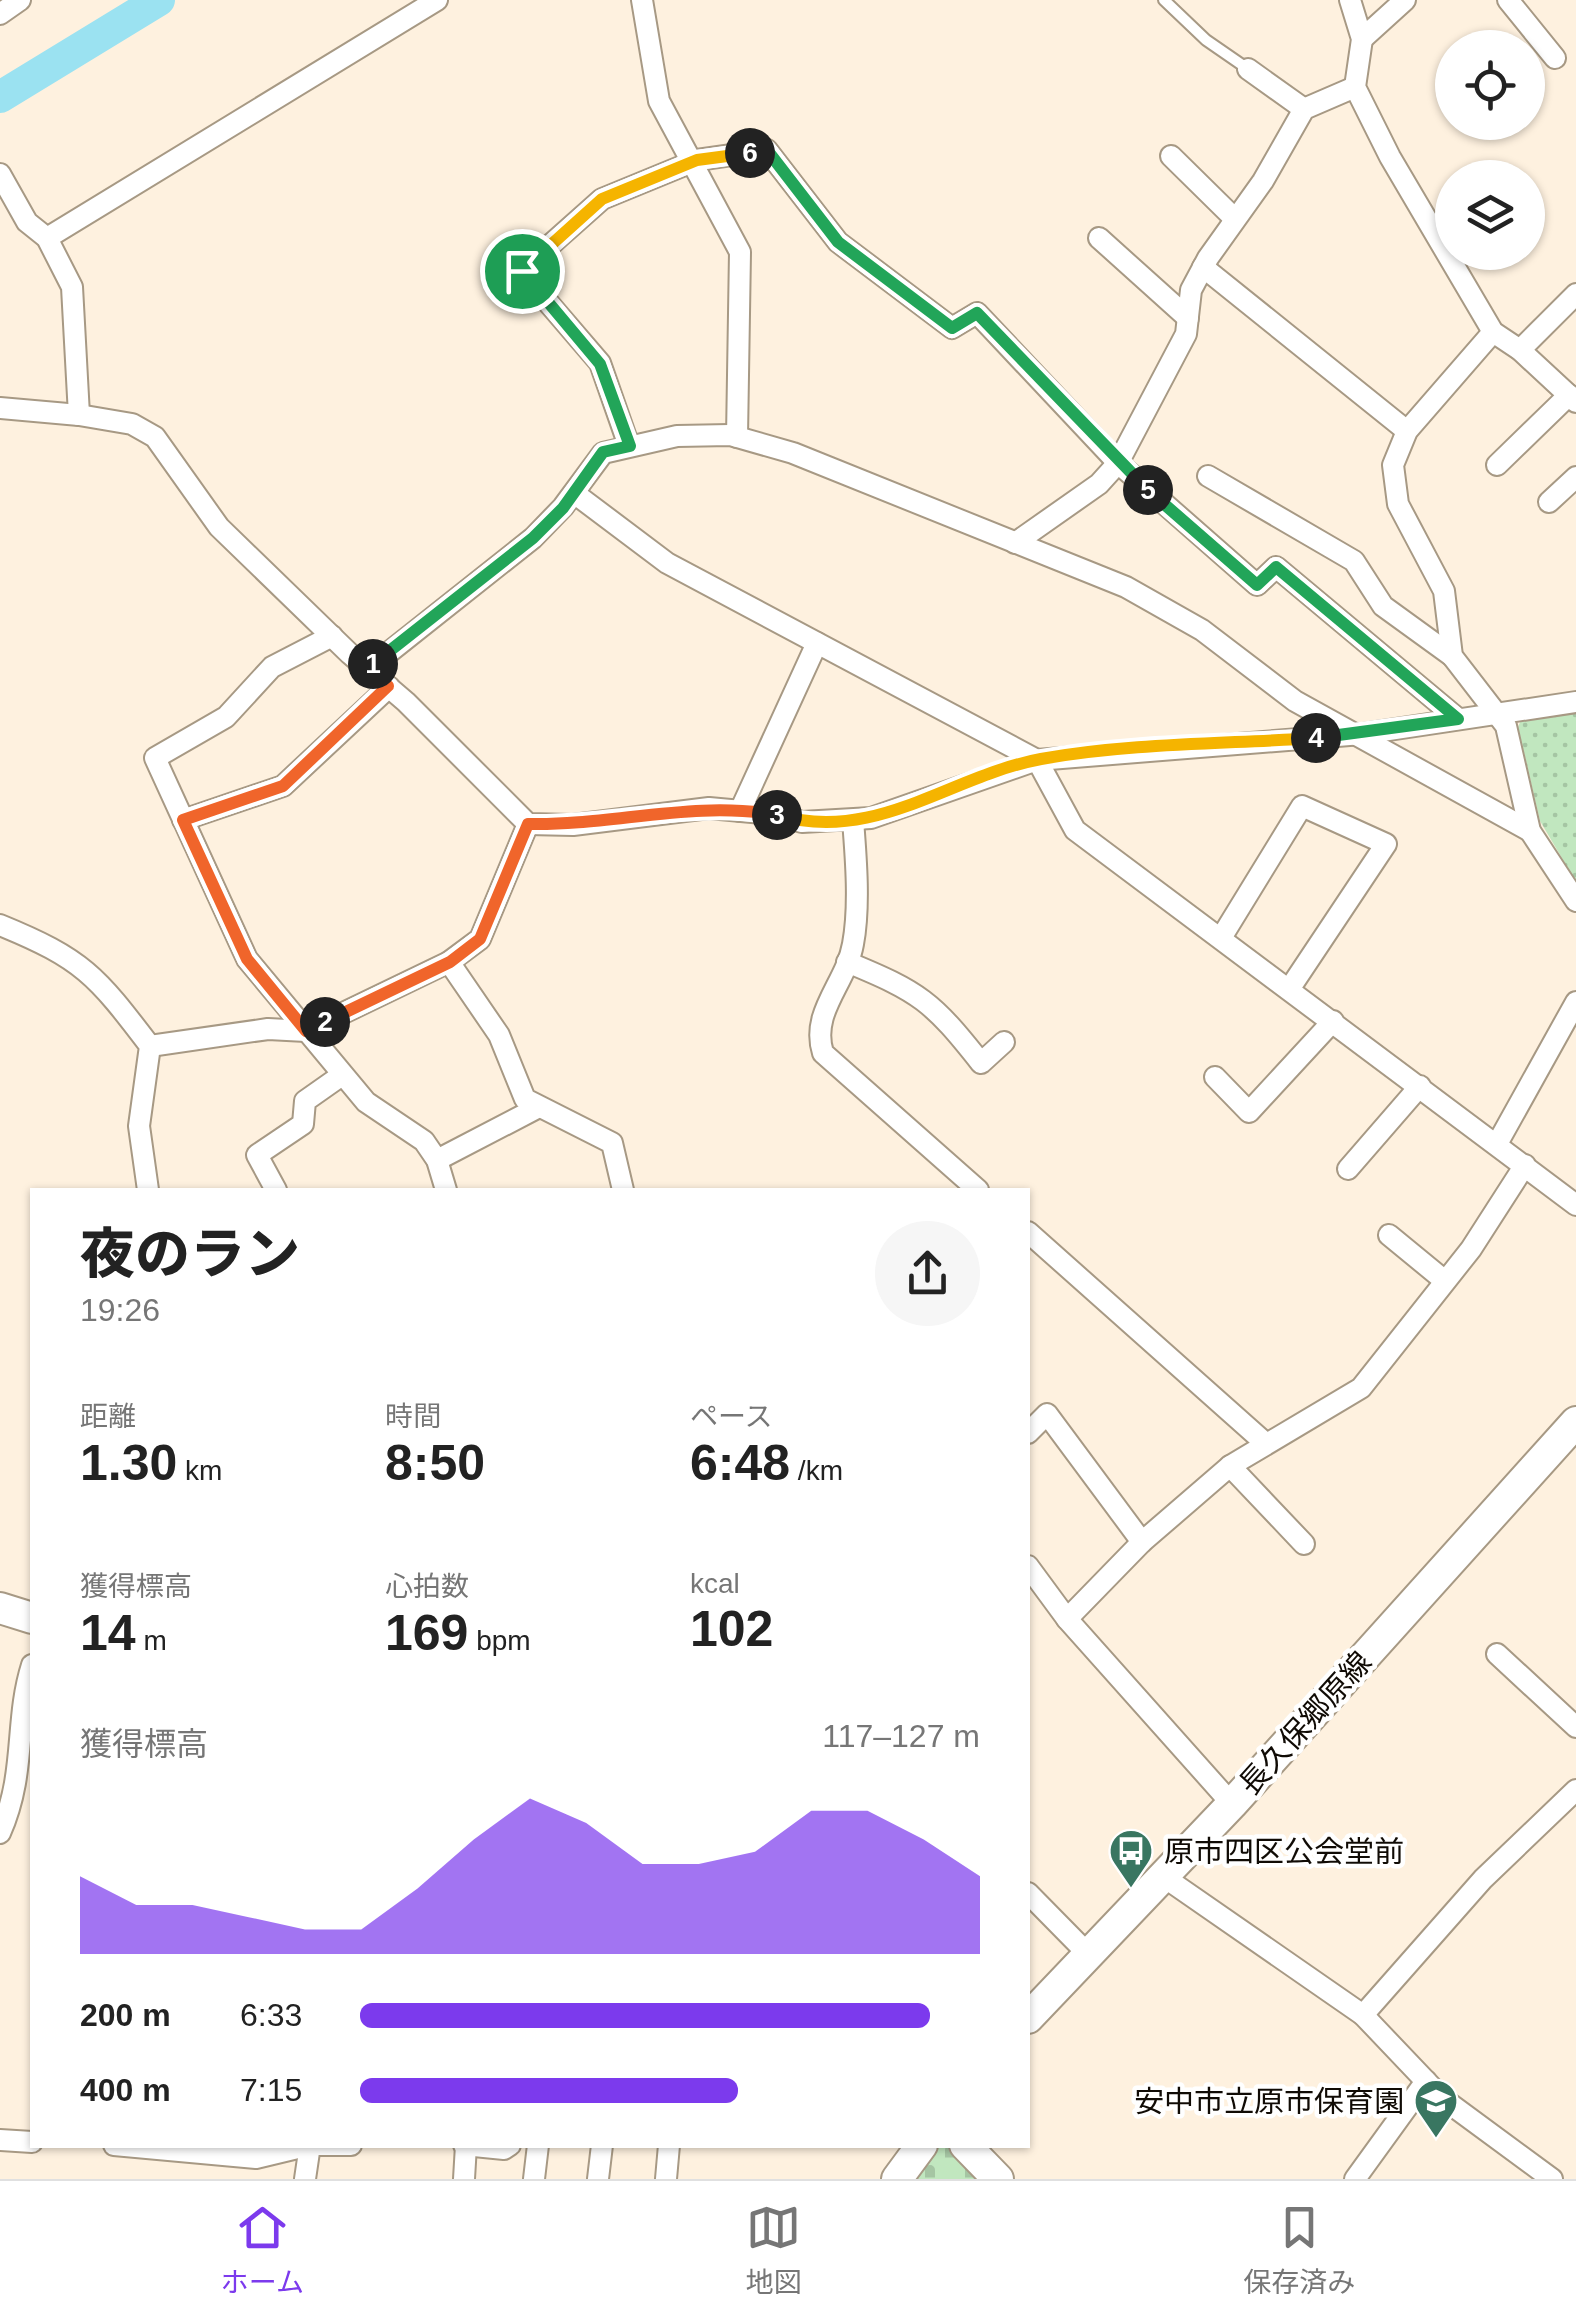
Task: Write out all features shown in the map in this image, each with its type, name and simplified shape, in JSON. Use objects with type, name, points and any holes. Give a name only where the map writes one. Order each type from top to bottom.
[{"type":"main road","name":"長久保郷原線","points":[[1030,2016],[1164,1878],[1575,1425]]},
{"type":"main road","points":[[0,1608],[30,1617]]},
{"type":"main road","points":[[897,2179],[920,2148]]},
{"type":"main road","points":[[968,2148],[998,2179]]},
{"type":"street","points":[[0,14],[20,0]]},
{"type":"street","points":[[47,238],[437,0]]},
{"type":"street","points":[[642,0],[659,101],[689,164],[740,252],[737,437]]},
{"type":"street","points":[[1350,0],[1362,39],[1355,87],[1390,157],[1493,332],[1520,350],[1573,398],[1497,465]]},
{"type":"street","points":[[1362,39],[1406,0]]},
{"type":"street","points":[[1508,0],[1554,58]]},
{"type":"street","points":[[1248,68],[1304,109]]},
{"type":"street","points":[[1014,543],[1099,484],[1118,463],[1186,334],[1191,290],[1204,266],[1304,109],[1355,87]]},
{"type":"street","points":[[630,446],[600,364],[522,271],[602,199],[689,164],[767,150],[838,242],[952,328],[977,313],[1118,463],[1257,585],[1276,567],[1458,719]]},
{"type":"street","points":[[1171,156],[1236,220]]},
{"type":"street","points":[[0,174],[27,222],[47,238],[72,288],[79,414]]},
{"type":"street","points":[[1099,238],[1188,318]]},
{"type":"street","points":[[1204,266],[1407,431]]},
{"type":"street","points":[[1520,350],[1576,294]]},
{"type":"street","points":[[1452,656],[1444,591],[1398,504],[1393,465],[1407,431],[1493,332]]},
{"type":"street","points":[[0,408],[79,414],[132,424],[163,444],[219,527],[528,824],[574,825],[709,808],[802,822],[854,820],[938,797],[994,772],[1037,760],[1362,734],[1576,702]]},
{"type":"street","points":[[368,669],[533,538],[574,493],[603,452],[677,436],[737,437],[793,453],[1126,586],[1202,630],[1295,701],[1362,734],[1530,830]]},
{"type":"street","points":[[1208,476],[1354,561],[1383,606],[1452,656],[1506,726],[1530,830],[1576,901]]},
{"type":"street","points":[[1549,502],[1576,476]]},
{"type":"street","points":[[574,493],[667,562],[1037,760],[1075,830],[1576,1204]]},
{"type":"street","points":[[332,636],[272,667],[226,717],[155,758],[247,959],[366,1102],[424,1141],[437,1160],[445,1188]]},
{"type":"street","points":[[740,811],[817,643]]},
{"type":"street","points":[[183,820],[283,786],[388,686]]},
{"type":"street","points":[[1221,938],[1302,806],[1386,844],[1290,988]]},
{"type":"street","points":[[854,820],[853,945],[820,1020],[818,1036],[823,1054],[976,1188]]},
{"type":"street","points":[[150,1046],[268,1029],[306,1031],[450,962],[480,939],[528,824]]},
{"type":"street","points":[[0,925],[61,950],[88,969],[150,1046],[139,1126],[148,1188]]},
{"type":"street","points":[[450,962],[500,1035],[525,1099],[612,1143],[623,1188]]},
{"type":"street","points":[[847,962],[913,990],[943,1015],[982,1064],[1004,1042]]},
{"type":"street","points":[[1497,1144],[1576,1002]]},
{"type":"street","points":[[1214,1077],[1248,1112],[1333,1021]]},
{"type":"street","points":[[275,1188],[258,1155],[303,1124],[305,1101],[342,1075]]},
{"type":"street","points":[[1348,1170],[1420,1086]]},
{"type":"street","points":[[437,1160],[539,1107]]},
{"type":"street","points":[[1068,1619],[1142,1542],[1230,1466],[1264,1442],[1360,1388],[1446,1281],[1525,1165]]},
{"type":"street","points":[[1030,1234],[1264,1442]]},
{"type":"street","points":[[1389,1236],[1446,1281]]},
{"type":"street","points":[[1030,1430],[1047,1414],[1142,1542]]},
{"type":"street","points":[[1230,1466],[1304,1544]]},
{"type":"street","points":[[1030,1569],[1068,1619],[1232,1804]]},
{"type":"street","points":[[1497,1654],[1576,1727]]},
{"type":"street","points":[[0,1833],[20,1777],[30,1672]]},
{"type":"street","points":[[1363,2015],[1483,1878],[1576,1790]]},
{"type":"street","points":[[1164,1878],[1363,2015],[1442,2098],[1552,2179]]},
{"type":"street","points":[[1030,1895],[1088,1954]]},
{"type":"street","points":[[1355,2179],[1426,2081]]},
{"type":"street","points":[[0,2140],[30,2142]]},
{"type":"street","points":[[147,2148],[256,2158],[298,2148]]},
{"type":"street","points":[[305,2179],[310,2148]]},
{"type":"street","points":[[464,2179],[465,2148]]},
{"type":"street","points":[[534,2179],[538,2148]]},
{"type":"street","points":[[598,2179],[602,2148]]},
{"type":"street","points":[[666,2179],[669,2148]]},
{"type":"lane","points":[[1164,0],[1206,40],[1248,68]]},
{"type":"green space","points":[[1576,711],[1576,882],[1540,821],[1518,727],[1522,718]]},
{"type":"green space","points":[[936,2148],[956,2148],[984,2179],[913,2179]]},
{"type":"waterway","points":[[0,97],[159,0]]},
{"type":"place","name":"原市四区公会堂前","points":[[1131,1889]]},
{"type":"place","name":"安中市立原市保育園","points":[[1436,2139]]},
{"type":"route","points":[[767,150],[838,242],[952,328],[977,313],[1118,463],[1257,585],[1276,567],[1396,672],[1458,719],[1362,734],[1037,760],[872,818],[802,822],[773,814],[709,808],[574,825],[528,824],[480,939],[450,962],[306,1031],[247,959],[183,820],[283,786],[388,686],[368,669],[533,538],[563,508],[603,452],[630,446],[600,364],[522,271],[602,199],[697,160],[767,150]]}]
